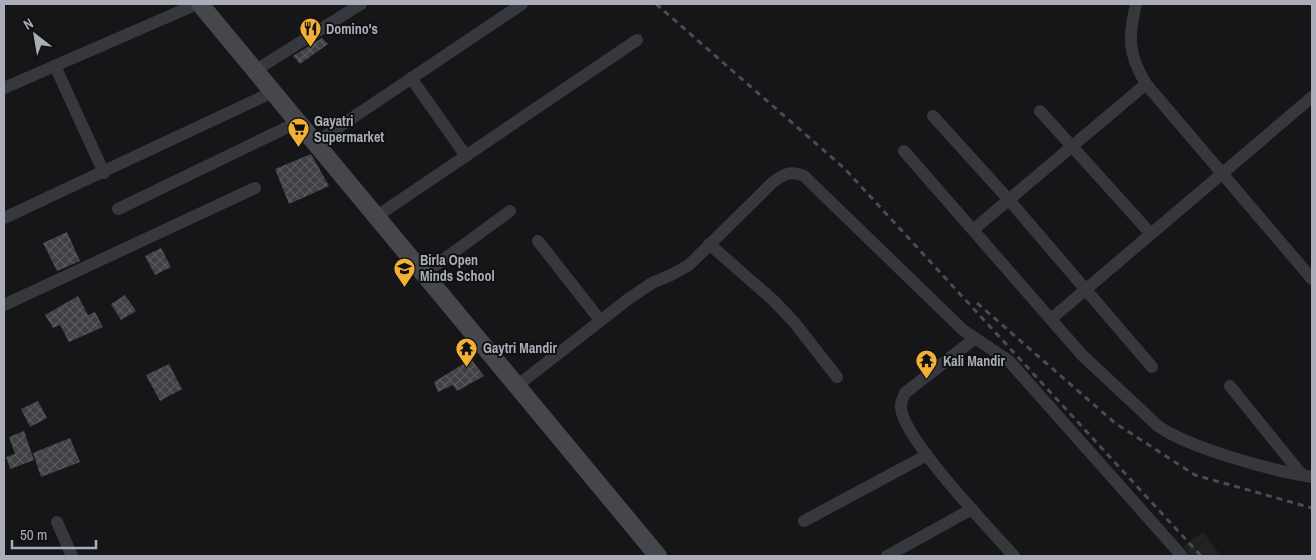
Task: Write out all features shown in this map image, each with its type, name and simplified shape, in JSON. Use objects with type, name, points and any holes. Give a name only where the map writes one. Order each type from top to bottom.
[{"type":"main road","points":[[198,4],[256,70],[658,556]]},
{"type":"street","points":[[4,88],[198,4]]},
{"type":"street","points":[[256,70],[361,4]]},
{"type":"street","points":[[315,143],[522,4]]},
{"type":"street","points":[[1136,4],[1129,35],[1131,54],[1146,84],[1223,173],[1308,264],[1312,279]]},
{"type":"street","points":[[377,216],[637,40]]},
{"type":"street","points":[[54,66],[104,173]]},
{"type":"street","points":[[412,78],[466,156]]},
{"type":"street","points":[[974,229],[1146,84]]},
{"type":"street","points":[[4,218],[104,173],[273,92]]},
{"type":"street","points":[[1051,319],[1312,97]]},
{"type":"street","points":[[1040,111],[1073,145],[1151,234]]},
{"type":"street","points":[[933,116],[1009,200],[1152,368]]},
{"type":"street","points":[[118,209],[298,122]]},
{"type":"street","points":[[904,151],[1082,354],[1170,434],[1240,458],[1307,476]]},
{"type":"street","points":[[518,385],[600,320],[652,284],[684,268],[773,182],[785,174],[795,172],[804,176],[974,338],[1009,361],[1182,556]]},
{"type":"street","points":[[4,304],[255,188]]},
{"type":"street","points":[[425,273],[510,211]]},
{"type":"street","points":[[538,241],[600,320]]},
{"type":"street","points":[[709,244],[773,300],[794,322],[837,377]]},
{"type":"street","points":[[974,338],[911,388],[902,400],[900,407],[904,418],[927,455],[1014,556]]},
{"type":"street","points":[[1230,386],[1307,476]]},
{"type":"street","points":[[804,521],[927,455]]},
{"type":"street","points":[[887,556],[972,509]]},
{"type":"street","points":[[58,522],[72,556]]},
{"type":"shaded area","points":[[1203,532],[1221,556],[1191,556],[1183,546]]},
{"type":"building","name":"Domino's","points":[[322,38],[328,44],[300,64],[293,56]]},
{"type":"building","points":[[311,154],[329,186],[289,204],[275,169]]},
{"type":"building","points":[[67,232],[80,261],[57,271],[43,243]]},
{"type":"building","points":[[161,248],[171,267],[155,275],[145,256]]},
{"type":"building","points":[[125,295],[136,311],[121,320],[111,304]]},
{"type":"building","points":[[78,296],[88,315],[95,312],[103,327],[69,342],[60,325],[53,328],[45,315]]},
{"type":"building","name":"Gaytri Mandir","points":[[471,359],[484,376],[457,391],[453,385],[438,392],[434,382]]},
{"type":"building","points":[[169,364],[182,389],[160,401],[146,375]]},
{"type":"building","points":[[38,401],[47,418],[30,427],[21,409]]},
{"type":"building","points":[[24,431],[34,460],[10,469],[6,457],[15,454],[9,437]]},
{"type":"building","points":[[70,438],[80,462],[41,477],[33,453]]},
{"type":"railway","points":[[656,4],[845,169],[1201,556]]},
{"type":"railway","points":[[977,303],[1115,423],[1195,475],[1312,508]]},
{"type":"place","name":"Domino's","points":[[310,48]]},
{"type":"place","name":"Gayatri Supermarket","points":[[298,148]]},
{"type":"place","name":"Birla Open Minds School","points":[[404,287]]},
{"type":"place","name":"Gaytri Mandir","points":[[467,367]]},
{"type":"place","name":"Kali Mandir","points":[[927,380]]}]
